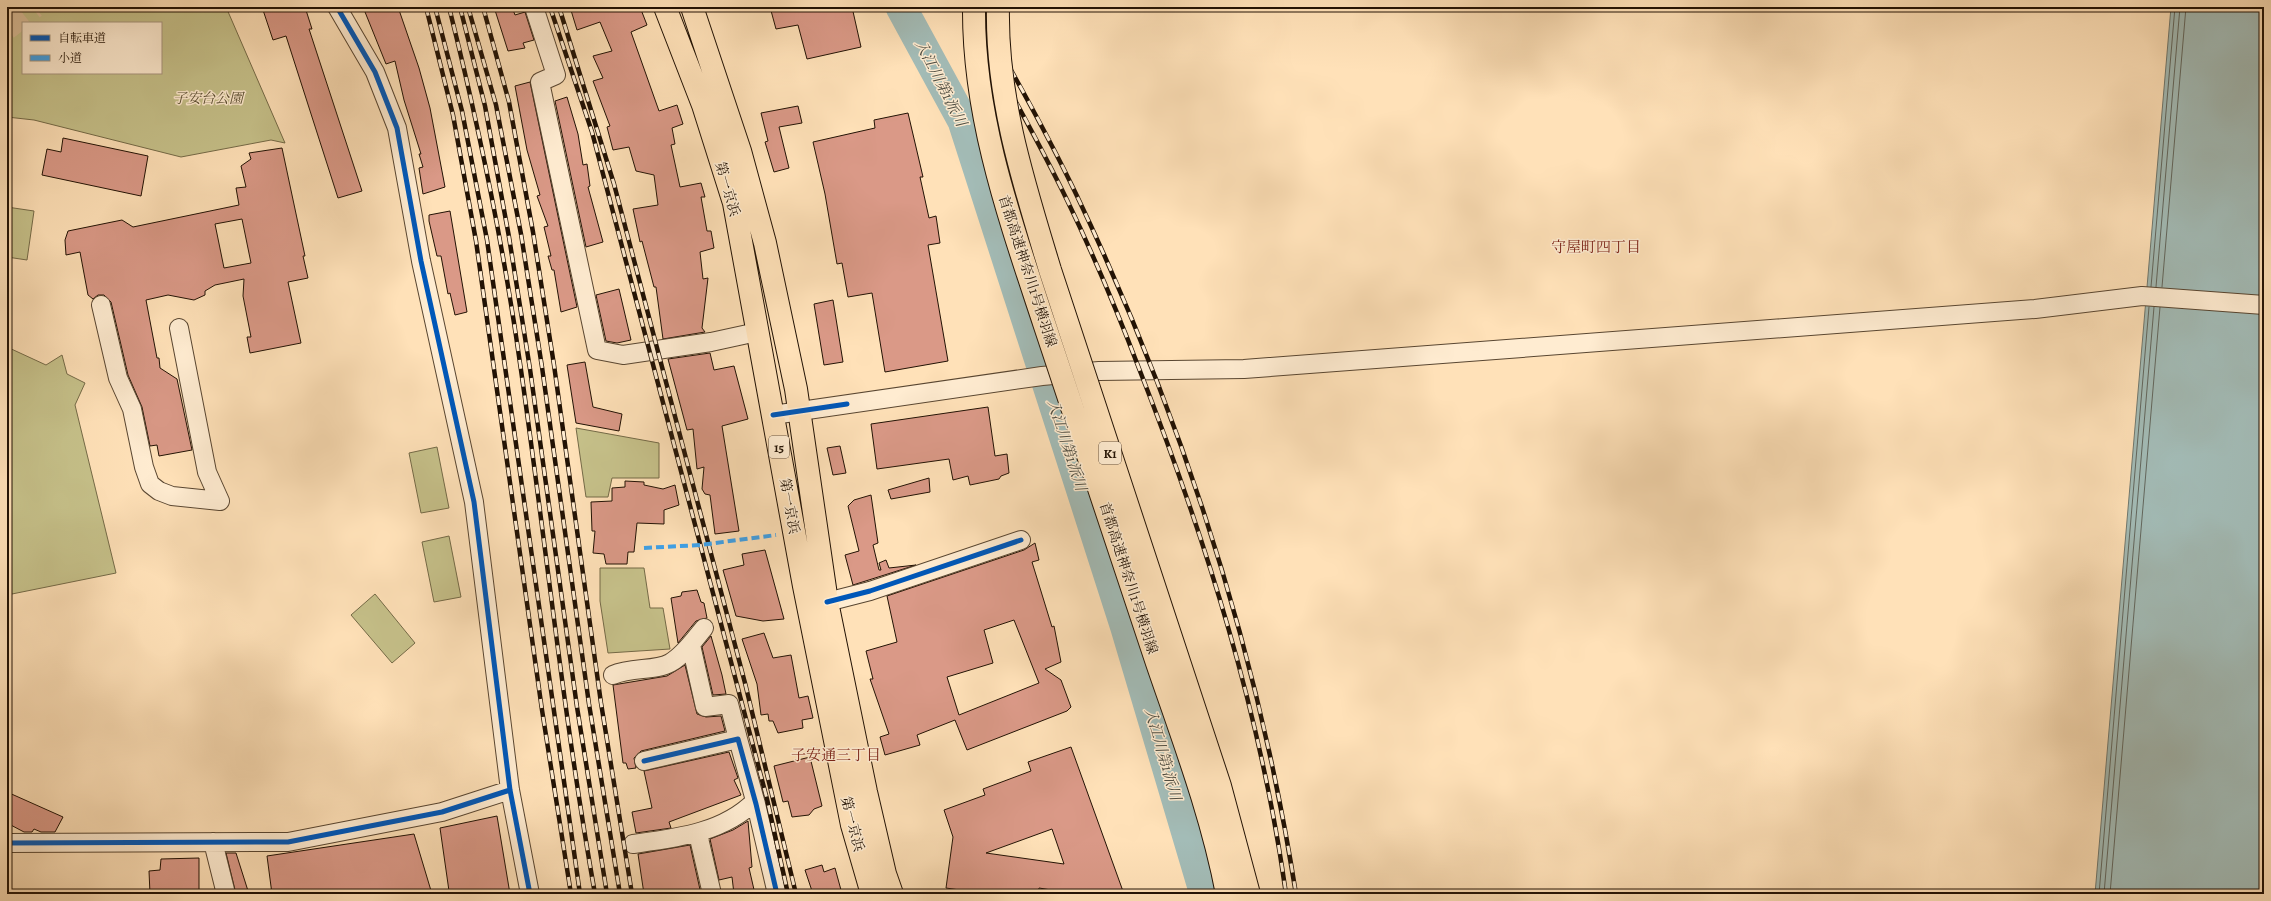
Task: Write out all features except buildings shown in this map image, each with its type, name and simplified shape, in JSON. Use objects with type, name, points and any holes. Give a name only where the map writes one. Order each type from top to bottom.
[{"type":"highway","name":"第一京浜","points":[[665,7],[703,105],[734,203],[756,332],[773,415],[804,586],[852,825],[872,894]]},
{"type":"highway","name":"第一京浜","points":[[692,7],[740,151],[765,243],[799,412],[827,602],[866,792],[885,874],[892,894]]},
{"type":"highway","name":"首都高速神奈川1号横羽線","points":[[974,7],[975,61],[980,98],[998,175],[1030,280],[1200,791],[1227,894]]},
{"type":"highway","name":"首都高速神奈川1号横羽線","points":[[998,7],[997,28],[1003,90],[1009,125],[1032,210],[1050,270],[1220,786],[1249,894]]},
{"type":"highway","points":[[1212,834],[1222,894]]},
{"type":"street","points":[[337,7],[374,72],[397,128],[421,261],[474,502],[510,790],[530,894]]},
{"type":"street","points":[[534,7],[556,75],[540,82],[597,350],[623,355],[711,342],[756,332]]},
{"type":"street","points":[[773,415],[987,383],[1099,371],[1244,369],[2035,309],[2142,296],[2264,305]]},
{"type":"street","points":[[101,305],[118,378],[132,409],[144,467],[150,484],[159,491],[172,496],[220,501],[207,472],[179,328]]},
{"type":"street","points":[[827,602],[870,591],[1021,540]]},
{"type":"street","points":[[613,675],[626,669],[669,663],[691,645],[704,628]]},
{"type":"street","points":[[691,645],[705,707],[729,704],[756,801],[777,894]]},
{"type":"street","points":[[644,761],[738,739]]},
{"type":"street","points":[[7,843],[288,842],[442,812],[510,790]]},
{"type":"street","points":[[633,844],[698,834],[740,814],[756,801]]},
{"type":"street","points":[[698,834],[712,894]]},
{"type":"street","points":[[213,842],[226,894]]},
{"type":"green space","name":"子安台公園","points":[[7,7],[226,7],[285,143],[271,140],[181,157],[34,120],[7,117]]},
{"type":"green space","points":[[7,207],[34,211],[27,260],[7,257]]},
{"type":"green space","points":[[7,347],[46,365],[62,355],[67,374],[85,383],[75,405],[116,573],[7,595]]},
{"type":"green space","points":[[576,428],[659,443],[659,478],[612,478],[608,497],[586,497]]},
{"type":"green space","points":[[437,447],[449,508],[421,513],[409,453]]},
{"type":"green space","points":[[449,536],[461,597],[434,602],[422,542]]},
{"type":"green space","points":[[600,568],[644,568],[650,608],[663,608],[670,649],[608,653],[600,601]]},
{"type":"green space","points":[[375,594],[415,643],[392,663],[351,615]]},
{"type":"water","points":[[2171,7],[2264,7],[2264,894],[2095,894]]},
{"type":"waterway","name":"入江川第1派川","points":[[901,7],[963,121],[1126,628],[1205,894]]},
{"type":"tunnel","points":[[7,29],[35,7]]},
{"type":"railway","points":[[426,7],[453,115],[476,241],[542,710],[571,894]]},
{"type":"railway","points":[[435,7],[462,111],[487,240],[580,894]]},
{"type":"railway","points":[[449,7],[471,97],[507,279],[530,436],[574,763],[595,894]]},
{"type":"railway","points":[[460,7],[485,106],[509,237],[530,369],[577,707],[607,894]]},
{"type":"railway","points":[[468,7],[496,105],[521,234],[542,367],[589,704],[620,894]]},
{"type":"railway","points":[[483,7],[509,102],[533,232],[554,365],[601,703],[632,894]]},
{"type":"railway","points":[[550,7],[592,132],[767,799],[788,894]]},
{"type":"railway","points":[[559,7],[614,184],[745,683],[796,894]]},
{"type":"railway","points":[[963,7],[1030,127],[1077,221],[1132,349],[1164,435],[1209,563],[1246,694],[1262,760],[1286,894]]},
{"type":"railway","points":[[975,7],[1028,100],[1077,196],[1115,280],[1150,364],[1182,450],[1212,537],[1238,625],[1261,714],[1280,804],[1296,894]]},
{"type":"marked path","points":[[644,548],[700,545],[776,535]]},
{"type":"cycle path","points":[[337,7],[375,72],[397,128],[421,261],[474,502],[510,790],[530,894]]},
{"type":"cycle path","points":[[773,415],[847,404]]},
{"type":"cycle path","points":[[827,602],[870,591],[1021,540]]},
{"type":"cycle path","points":[[644,761],[738,739],[756,804],[777,894]]},
{"type":"cycle path","points":[[7,843],[288,842],[442,812],[510,790]]},
{"type":"district","name":"守屋町四丁目","points":[[1596,247]]},
{"type":"district","name":"子安通三丁目","points":[[836,755]]}]
